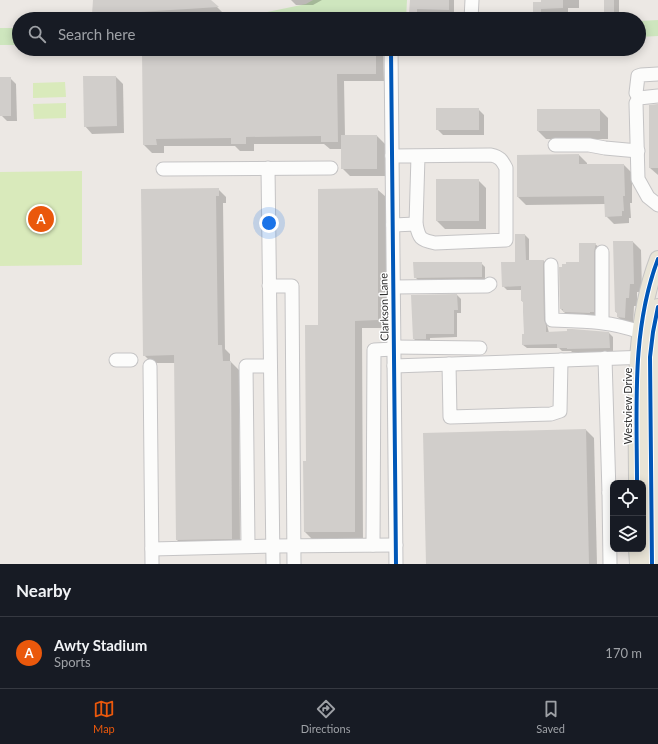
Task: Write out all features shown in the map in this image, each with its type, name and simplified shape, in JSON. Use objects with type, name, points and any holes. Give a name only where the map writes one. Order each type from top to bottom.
[{"type":"main road","name":"Westview Drive","points":[[649,358],[640,332],[652,275],[658,259]]},
{"type":"main road","name":"Westview Drive","points":[[652,564],[647,488],[649,358],[658,307]]},
{"type":"main road","points":[[637,552],[638,564]]},
{"type":"street","points":[[471,12],[472,0]]},
{"type":"street","name":"Clarkson Lane","points":[[391,56],[396,564]]},
{"type":"street","points":[[639,98],[636,93],[638,76],[658,74]]},
{"type":"street","points":[[639,98],[658,96]]},
{"type":"street","points":[[639,98],[636,103],[638,179],[648,197],[658,205]]},
{"type":"street","points":[[555,145],[589,145],[638,151]]},
{"type":"street","points":[[392,156],[490,155],[497,156],[502,160],[506,168],[506,240],[435,243],[424,241],[419,234],[416,224],[418,156]]},
{"type":"street","points":[[268,168],[273,564]]},
{"type":"street","points":[[163,169],[331,168]]},
{"type":"street","points":[[393,225],[416,224]]},
{"type":"street","points":[[602,252],[602,322]]},
{"type":"street","points":[[552,264],[552,320],[602,322],[624,326],[640,332]]},
{"type":"street","points":[[393,287],[487,286],[490,284]]},
{"type":"street","points":[[269,286],[292,286],[294,564]]},
{"type":"street","points":[[373,545],[374,350],[394,348],[480,348]]},
{"type":"street","points":[[394,366],[605,358],[649,358]]},
{"type":"street","points":[[605,358],[610,480]]},
{"type":"street","points":[[116,360],[131,360]]},
{"type":"street","points":[[449,364],[450,417],[551,414],[560,411],[561,360]]},
{"type":"street","points":[[150,366],[152,564]]},
{"type":"street","points":[[248,546],[246,366],[270,366]]},
{"type":"street","points":[[373,410],[394,410]]},
{"type":"street","points":[[373,494],[395,494]]},
{"type":"street","points":[[610,564],[611,516]]},
{"type":"street","points":[[152,549],[248,546],[396,545]]},
{"type":"green space","points":[[313,0],[407,0],[406,12],[267,12],[306,4]]},
{"type":"green space","points":[[658,20],[658,36],[646,37],[646,21]]},
{"type":"green space","points":[[0,28],[12,28],[12,45],[0,45]]},
{"type":"green space","points":[[65,82],[66,97],[33,98],[33,83]]},
{"type":"green space","points":[[66,103],[66,118],[34,119],[33,104]]},
{"type":"green space","points":[[82,171],[82,265],[0,266],[0,172]]},
{"type":"building","points":[[93,0],[211,0],[219,7],[140,12],[92,12]]},
{"type":"building","points":[[410,0],[449,0],[449,10],[417,9],[417,12],[409,12]]},
{"type":"building","points":[[541,0],[563,0],[563,8],[541,9],[541,12],[533,12],[533,2],[541,2]]},
{"type":"building","points":[[604,0],[614,0],[614,12],[604,12]]},
{"type":"building","points":[[142,56],[376,56],[376,74],[337,74],[338,142],[321,142],[321,136],[246,137],[246,144],[231,144],[231,138],[156,139],[157,145],[143,145]]},
{"type":"building","points":[[83,76],[116,76],[117,126],[84,127]]},
{"type":"building","points":[[0,77],[11,77],[11,116],[0,116]]},
{"type":"building","points":[[658,104],[658,168],[649,168],[649,105]]},
{"type":"building","points":[[436,108],[479,108],[479,130],[436,130]]},
{"type":"building","points":[[537,109],[600,109],[600,131],[537,131]]},
{"type":"building","points":[[341,135],[377,135],[377,169],[341,169]]},
{"type":"building","points":[[579,154],[579,164],[624,164],[625,196],[623,196],[624,211],[622,211],[622,216],[605,217],[604,196],[517,197],[517,155]]},
{"type":"building","points":[[436,179],[479,179],[479,221],[436,221]]},
{"type":"building","points":[[219,188],[219,196],[216,196],[218,345],[222,345],[223,361],[231,361],[232,539],[176,540],[174,355],[143,356],[141,189]]},
{"type":"building","points":[[378,188],[378,320],[355,321],[355,532],[304,532],[303,461],[306,461],[305,325],[318,325],[318,189]]},
{"type":"building","points":[[515,234],[525,234],[526,260],[544,260],[544,320],[546,332],[567,331],[567,329],[572,329],[609,332],[610,348],[567,349],[557,348],[557,344],[522,345],[522,334],[524,334],[521,286],[502,287],[501,262],[515,262]]},
{"type":"building","points":[[613,241],[633,241],[634,284],[630,284],[629,298],[626,298],[625,318],[617,317],[617,312],[615,312]]},
{"type":"building","points":[[579,243],[596,243],[594,252],[594,312],[590,313],[563,312],[563,309],[560,309],[559,267],[562,267],[562,264],[566,264],[566,262],[579,262]]},
{"type":"building","points":[[413,262],[482,262],[482,277],[414,278]]},
{"type":"building","points":[[457,294],[458,310],[454,310],[454,334],[426,334],[426,339],[413,339],[411,295]]},
{"type":"building","points":[[586,429],[589,564],[426,564],[423,433]]},
{"type":"cycle path","points":[[391,56],[396,564]]},
{"type":"cycle path","points":[[637,480],[637,370],[639,342],[649,286],[658,259]]},
{"type":"cycle path","points":[[652,564],[650,357],[658,307]]},
{"type":"place","name":"Awty Stadium","points":[[41,219]]}]
